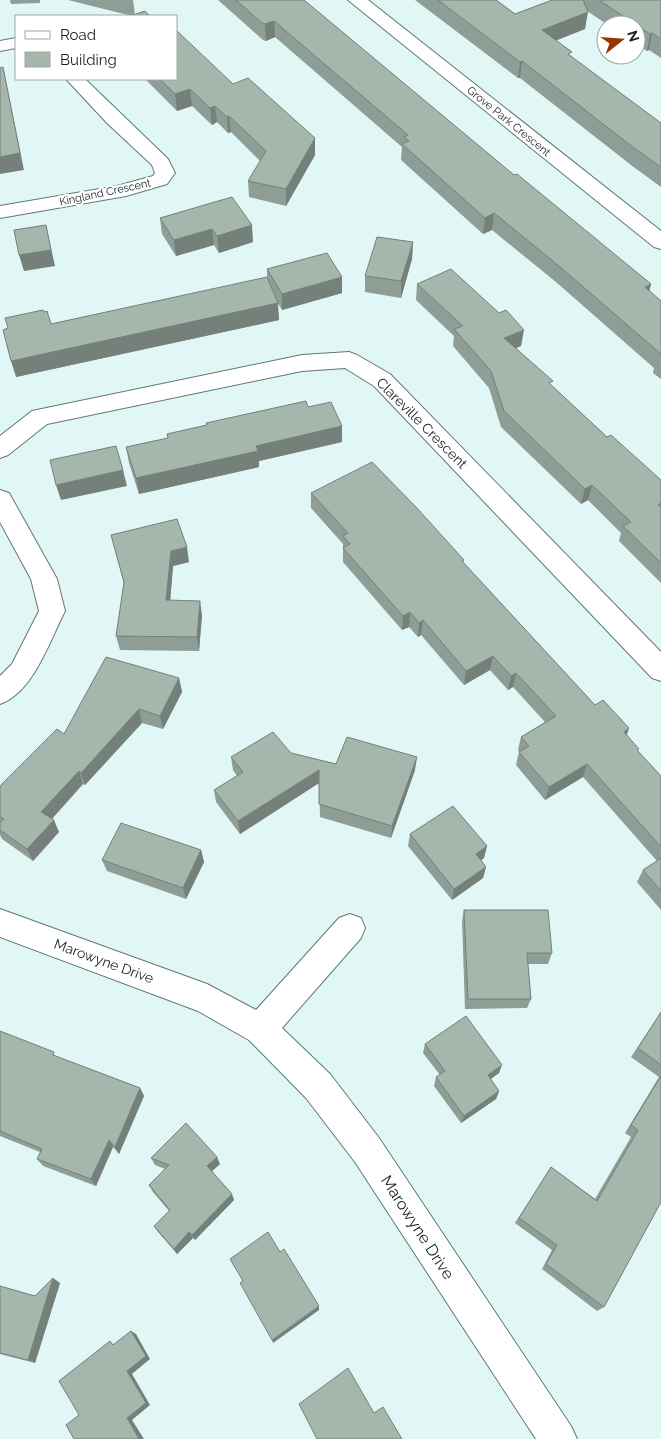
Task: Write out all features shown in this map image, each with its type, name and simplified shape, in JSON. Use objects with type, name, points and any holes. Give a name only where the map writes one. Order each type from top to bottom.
[{"type":"street","name":"Grove Park Crescent","points":[[357,0],[661,242]]},
{"type":"street","points":[[0,46],[15,43]]},
{"type":"street","name":"Kingland Crescent","points":[[0,212],[119,192],[160,180],[165,173],[161,162],[114,119],[76,80]]},
{"type":"street","name":"Clareville Crescent","points":[[0,449],[40,417],[302,363],[349,360],[382,380],[661,670]]},
{"type":"street","points":[[0,499],[44,579],[52,611],[21,672],[0,693]]},
{"type":"street","name":"Marowyne Drive","points":[[0,923],[207,999],[260,1029],[318,1086],[367,1150],[558,1439]]},
{"type":"street","points":[[260,1029],[350,928]]},
{"type":"building","points":[[236,0],[304,0],[514,175],[517,174],[651,284],[645,287],[661,301],[661,354],[494,213],[485,218],[402,144],[409,141],[404,137],[408,135],[274,21],[262,23]]},
{"type":"building","points":[[438,0],[496,0],[515,14],[552,0],[583,0],[588,12],[542,30],[572,52],[568,54],[661,123],[661,167],[522,61],[520,62]]},
{"type":"building","points":[[599,0],[661,0],[661,39],[646,31],[646,15],[622,15]]},
{"type":"building","points":[[145,11],[149,15],[133,15]]},
{"type":"building","points":[[178,32],[233,84],[248,78],[315,138],[286,189],[248,181],[266,151],[229,116],[227,117],[215,106],[210,108],[190,89],[175,94],[161,80],[178,80]]},
{"type":"building","points":[[3,67],[20,153],[0,157],[0,68]]},
{"type":"building","points":[[232,197],[252,225],[217,236],[212,229],[174,240],[160,218]]},
{"type":"building","points":[[46,225],[51,250],[19,255],[14,230]]},
{"type":"building","points":[[377,237],[413,242],[401,281],[365,276]]},
{"type":"building","points":[[327,253],[342,277],[282,294],[267,269]]},
{"type":"building","points":[[451,269],[499,313],[506,310],[524,330],[504,338],[553,381],[549,383],[607,437],[611,435],[661,480],[661,503],[658,505],[661,507],[661,563],[623,526],[631,522],[592,485],[585,489],[504,411],[491,371],[454,329],[463,326],[417,284]]},
{"type":"building","points":[[267,277],[278,303],[11,361],[3,330],[8,328],[5,318],[43,310],[44,312],[47,311],[51,324]]},
{"type":"building","points":[[306,401],[308,407],[331,402],[342,426],[256,446],[258,451],[136,478],[126,447],[168,438],[167,434],[207,425],[206,423]]},
{"type":"building","points":[[116,446],[123,470],[56,485],[50,460]]},
{"type":"building","points":[[372,462],[416,507],[464,560],[462,561],[595,705],[603,700],[629,728],[624,732],[639,749],[637,750],[661,776],[661,847],[587,764],[549,787],[519,752],[529,746],[521,737],[556,716],[516,673],[511,676],[493,656],[466,671],[423,620],[419,623],[410,612],[403,616],[343,548],[350,544],[343,536],[348,533],[311,493]]},
{"type":"building","points":[[177,519],[187,547],[171,551],[166,600],[200,601],[197,637],[116,636],[124,582],[111,535]]},
{"type":"building","points":[[106,657],[179,678],[160,716],[139,709],[81,773],[79,771],[41,812],[54,820],[27,849],[0,830],[0,823],[4,819],[0,817],[0,786],[57,729],[64,734]]},
{"type":"building","points":[[273,732],[291,753],[336,764],[347,737],[417,757],[392,826],[319,804],[319,770],[238,821],[214,790],[243,772],[231,757]]},
{"type":"building","points":[[453,806],[487,846],[476,854],[486,867],[454,889],[410,834]]},
{"type":"building","points":[[121,823],[201,850],[183,888],[102,860]]},
{"type":"building","points":[[661,858],[661,891],[643,870]]},
{"type":"building","points":[[464,910],[548,910],[552,953],[527,953],[531,999],[468,999]]},
{"type":"building","points":[[661,1012],[661,1065],[638,1048]]},
{"type":"building","points":[[466,1016],[502,1065],[488,1075],[499,1091],[464,1116],[436,1077],[445,1071],[425,1044]]},
{"type":"building","points":[[0,1031],[54,1052],[53,1055],[140,1088],[115,1147],[109,1140],[91,1179],[37,1159],[42,1149],[0,1131]]},
{"type":"building","points":[[661,1076],[661,1202],[604,1307],[546,1264],[557,1245],[519,1218],[551,1167],[597,1201],[638,1130],[631,1125]]},
{"type":"building","points":[[186,1123],[217,1157],[207,1166],[232,1194],[192,1235],[189,1232],[174,1249],[154,1226],[170,1210],[149,1185],[169,1165],[151,1158]]},
{"type":"building","points":[[268,1232],[280,1252],[284,1249],[319,1306],[272,1340],[240,1283],[243,1281],[230,1259]]},
{"type":"building","points":[[53,1278],[28,1360],[0,1353],[0,1286],[35,1296]]},
{"type":"building","points":[[131,1331],[146,1356],[127,1371],[146,1403],[127,1418],[139,1439],[74,1439],[66,1425],[79,1415],[59,1381],[110,1341],[113,1345]]},
{"type":"building","points":[[348,1368],[374,1413],[383,1407],[402,1439],[317,1439],[299,1404]]}]
